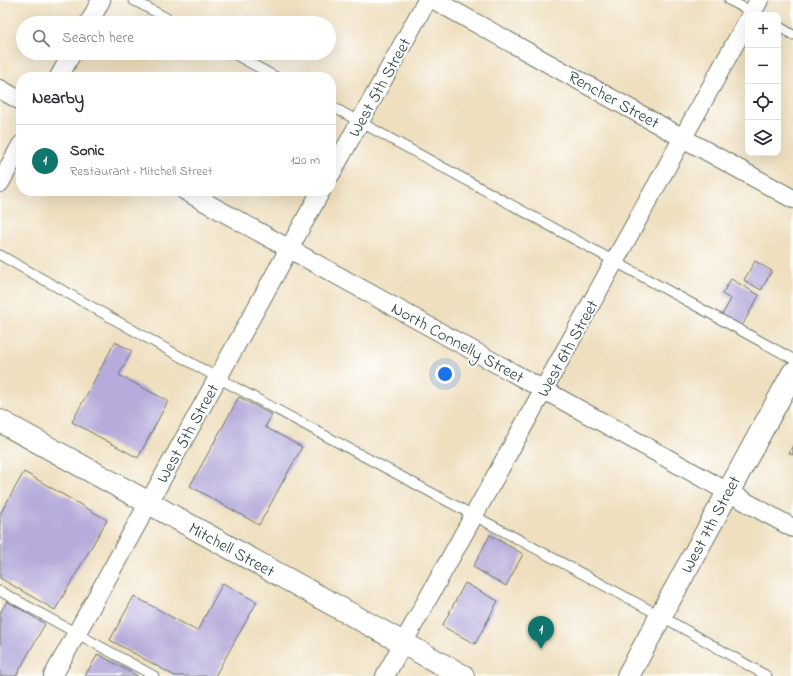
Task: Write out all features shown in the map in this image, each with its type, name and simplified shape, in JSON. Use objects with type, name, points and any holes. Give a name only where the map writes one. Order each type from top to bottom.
[{"type":"street","points":[[93,16],[102,0]]},
{"type":"street","name":"West 5th Street","points":[[336,165],[427,0]]},
{"type":"street","name":"Rencher Street","points":[[434,0],[793,199]]},
{"type":"street","name":"West 6th Street","points":[[386,676],[745,26]]},
{"type":"street","points":[[62,72],[68,60]]},
{"type":"street","points":[[0,89],[16,97]]},
{"type":"street","points":[[0,183],[16,154]]},
{"type":"street","name":"North Connelly Street","points":[[194,196],[793,528]]},
{"type":"street","name":"West 5th Street","points":[[53,676],[318,196]]},
{"type":"street","name":"West 7th Street","points":[[628,676],[793,373]]},
{"type":"street","name":"Mitchell Street","points":[[0,421],[464,676]]},
{"type":"lane","points":[[133,0],[163,16]]},
{"type":"lane","points":[[730,0],[753,12]]},
{"type":"lane","points":[[781,28],[793,34]]},
{"type":"lane","points":[[245,60],[267,72]]},
{"type":"lane","points":[[336,109],[793,359]]},
{"type":"lane","points":[[0,255],[218,378],[661,616],[768,676]]},
{"type":"lane","points":[[0,591],[154,676]]},
{"type":"building","points":[[755,261],[772,271],[761,290],[744,280]]},
{"type":"building","points":[[731,279],[759,295],[742,326],[722,315],[731,299],[722,294]]},
{"type":"building","points":[[115,342],[132,351],[119,375],[168,401],[138,458],[72,422]]},
{"type":"building","points":[[239,397],[272,415],[265,427],[302,447],[259,525],[190,486]]},
{"type":"building","points":[[793,445],[793,455],[789,453]]},
{"type":"building","points":[[24,472],[107,520],[55,610],[0,578],[0,514]]},
{"type":"building","points":[[490,535],[523,554],[506,586],[473,567]]},
{"type":"building","points":[[223,583],[257,602],[215,676],[175,676],[110,640],[134,596],[197,631]]},
{"type":"building","points":[[465,583],[498,601],[475,644],[442,626]]},
{"type":"building","points":[[7,601],[45,624],[16,676],[0,676],[0,613]]},
{"type":"building","points":[[98,654],[132,673],[138,676],[85,676]]},
{"type":"place","name":"Sonic","points":[[541,649]]}]
